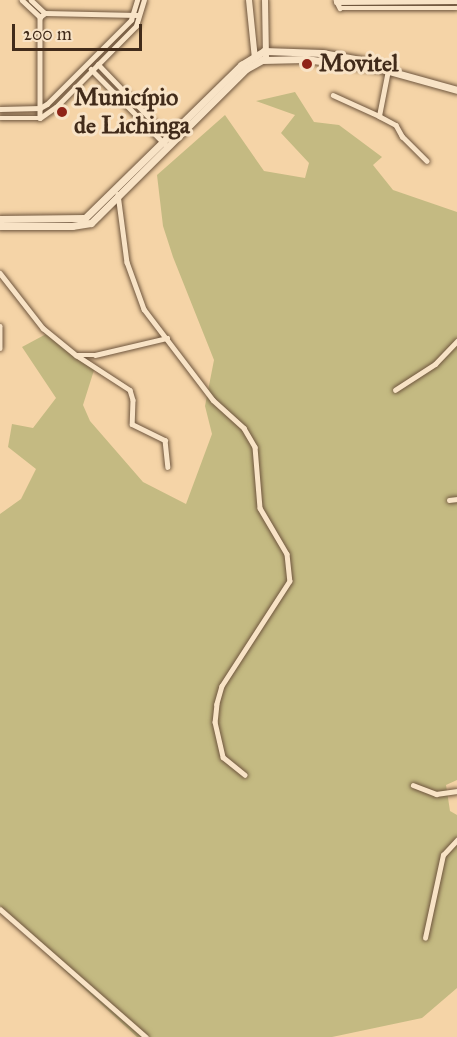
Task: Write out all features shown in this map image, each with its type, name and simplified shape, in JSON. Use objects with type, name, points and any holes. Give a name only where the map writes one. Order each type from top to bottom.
[{"type":"main road","points":[[0,226],[88,220],[117,194],[230,80],[255,59],[265,55],[305,55],[371,62],[385,69],[457,88]]},
{"type":"main road","points":[[0,219],[27,223]]},
{"type":"street","points":[[22,0],[39,17],[40,118]]},
{"type":"street","points":[[31,0],[45,13]]},
{"type":"street","points":[[0,109],[40,108],[56,96],[94,60],[135,13],[137,0]]},
{"type":"street","points":[[0,118],[40,118],[61,102],[93,72],[142,18],[144,0]]},
{"type":"street","points":[[457,1],[336,1],[340,8],[457,8]]},
{"type":"street","points":[[255,59],[249,2],[265,2],[265,55]]},
{"type":"street","points":[[39,17],[45,13],[135,13],[142,18]]},
{"type":"street","points":[[94,60],[133,100],[168,142]]},
{"type":"street","points":[[88,66],[168,142]]},
{"type":"street","points":[[379,116],[385,69]]},
{"type":"street","points":[[333,95],[396,125],[402,136],[428,161]]},
{"type":"street","points":[[56,96],[61,102]]},
{"type":"street","points":[[128,105],[133,100]]},
{"type":"street","points":[[117,194],[127,262],[148,317],[167,338],[213,400],[244,428],[255,447],[260,508],[287,554],[290,581],[222,686],[217,704],[215,722],[223,757],[245,776]]},
{"type":"street","points":[[0,273],[43,328],[76,355],[130,390],[133,395],[132,424],[165,440],[168,467]]},
{"type":"street","points":[[0,326],[0,348]]},
{"type":"street","points":[[76,355],[95,355],[167,338]]},
{"type":"street","points":[[395,390],[435,364],[457,341]]},
{"type":"street","points":[[449,500],[457,499]]},
{"type":"street","points":[[413,785],[436,794],[457,791]]},
{"type":"street","points":[[425,938],[443,855],[457,840]]},
{"type":"street","points":[[0,909],[146,1037]]},
{"type":"shaded area","points":[[295,92],[314,122],[339,125],[382,157],[373,165],[393,190],[457,212],[457,780],[446,785],[450,811],[457,815],[457,988],[422,1018],[332,1037],[137,1037],[0,911],[0,514],[21,499],[36,469],[8,447],[12,424],[33,428],[56,398],[22,347],[48,333],[95,367],[83,405],[90,421],[143,482],[186,504],[212,434],[205,406],[214,360],[163,226],[157,175],[225,115],[264,171],[305,178],[309,163],[281,133],[295,115],[256,101]]},
{"type":"place","name":"Movitel","points":[[307,64]]},
{"type":"place","name":"Município de Lichinga","points":[[62,112]]}]
